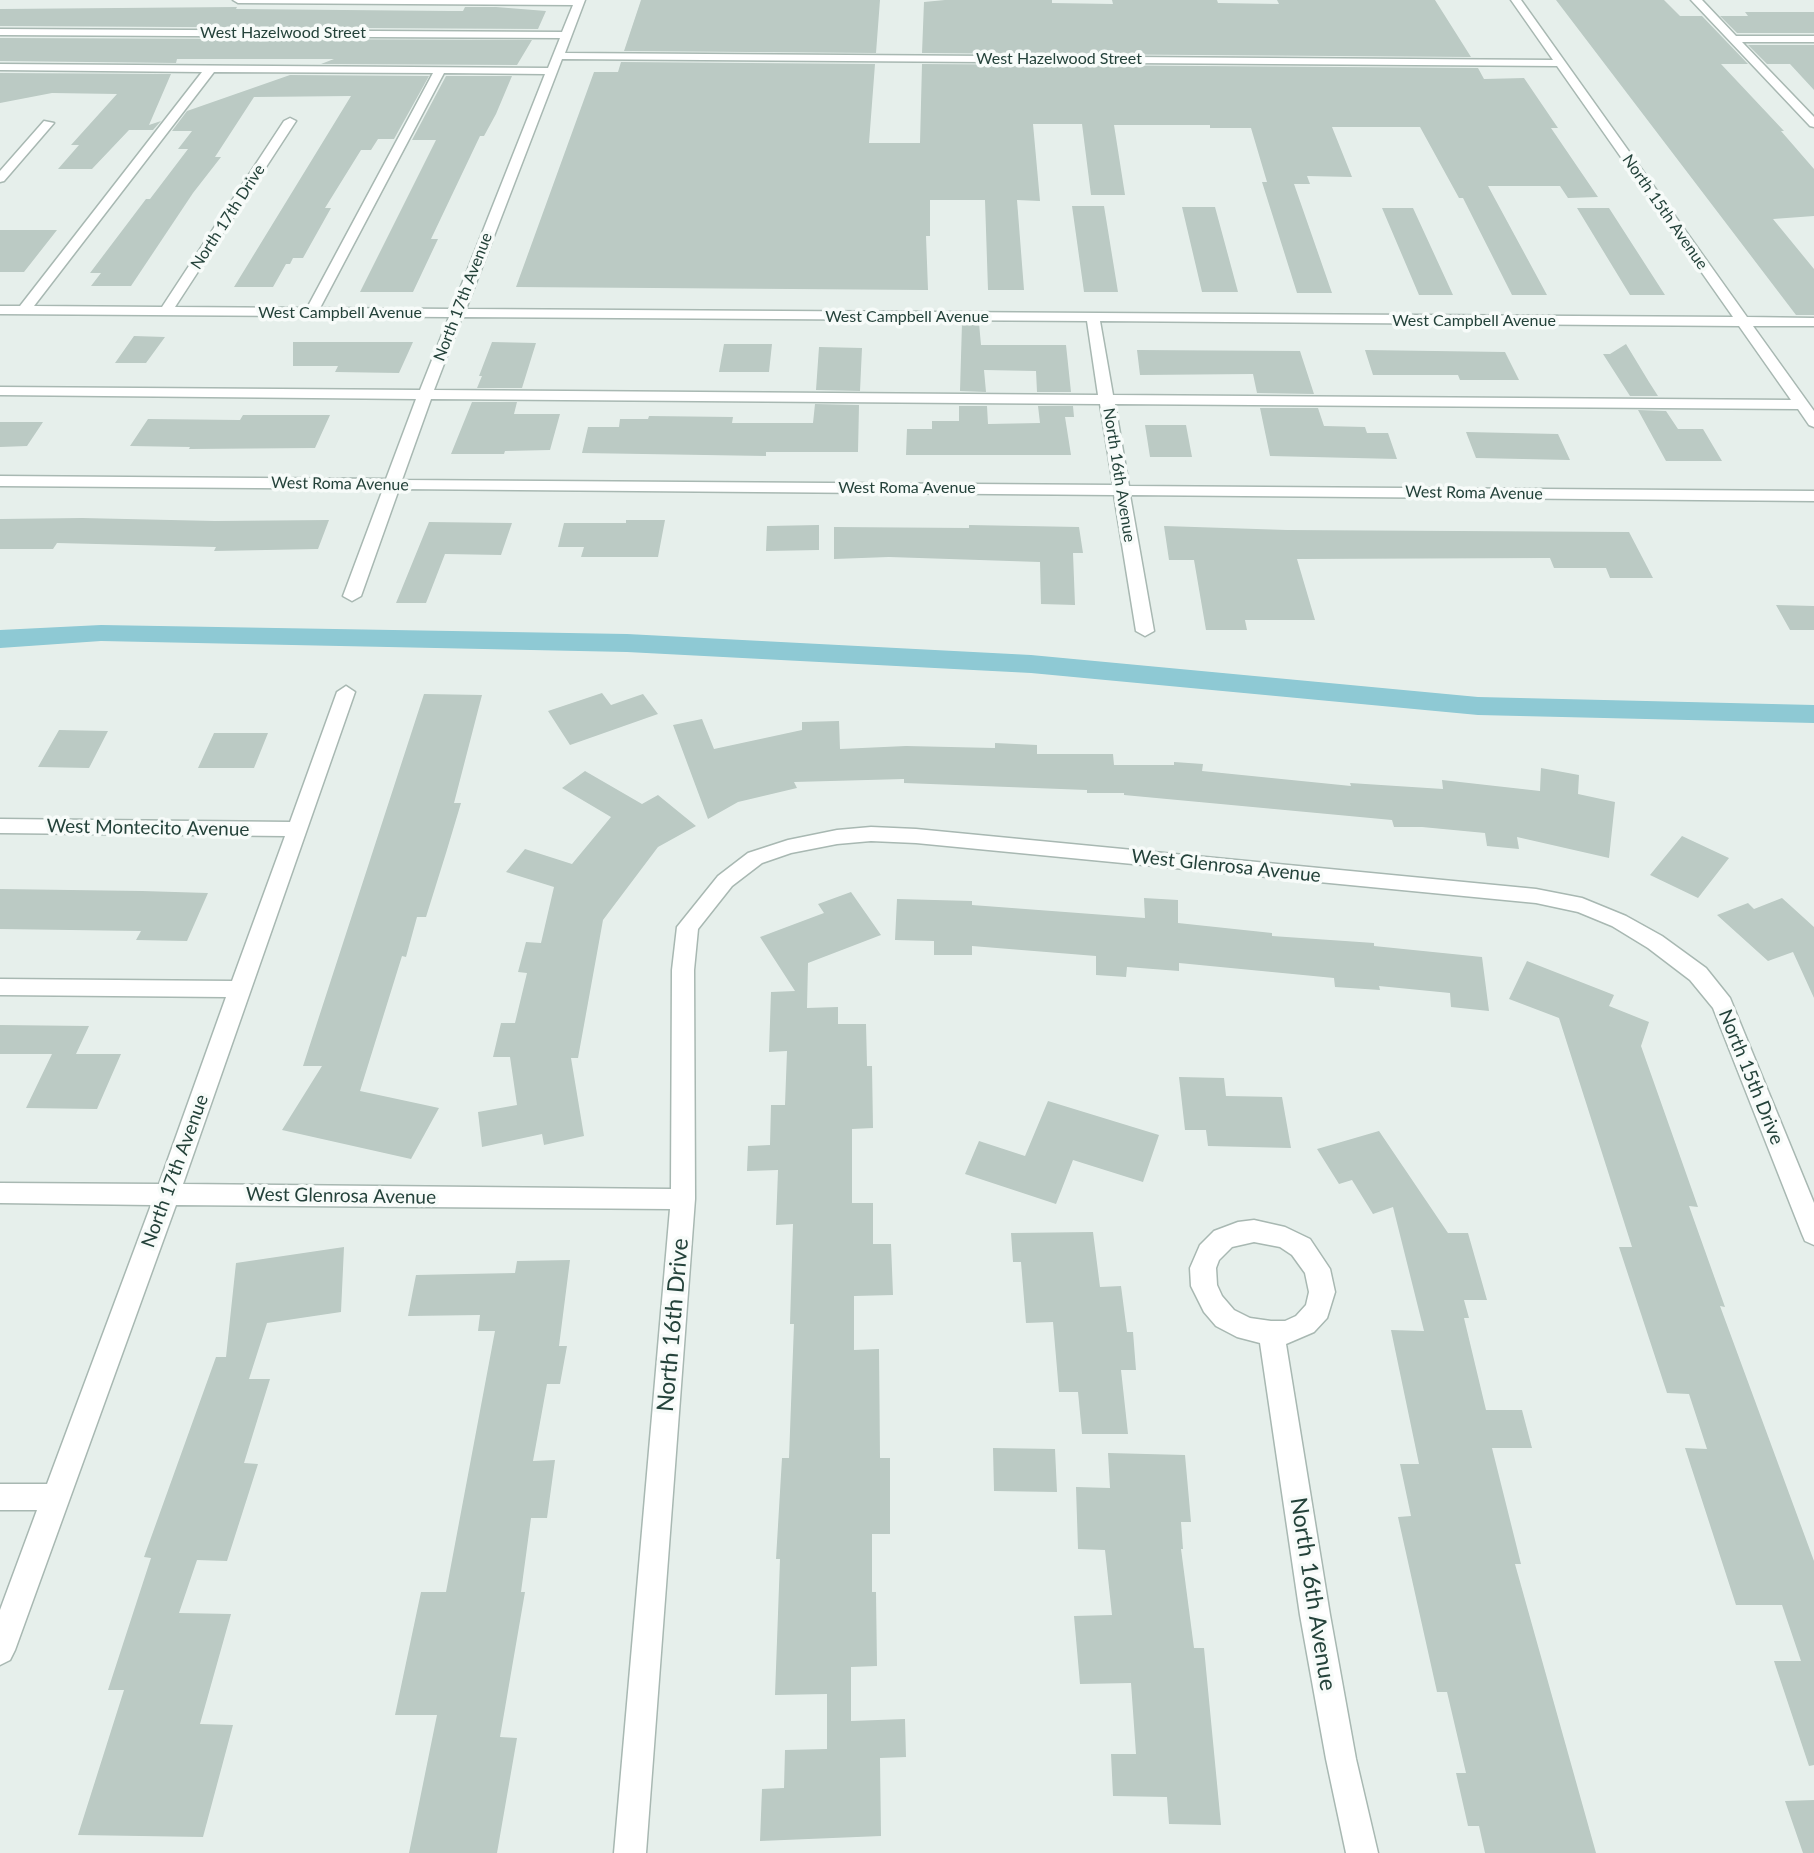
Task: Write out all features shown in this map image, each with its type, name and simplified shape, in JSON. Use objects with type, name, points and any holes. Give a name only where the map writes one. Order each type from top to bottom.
[{"type":"street","points":[[238,0],[580,1]]},
{"type":"street","name":"North 15th Avenue","points":[[1516,0],[1814,422]]},
{"type":"street","points":[[1696,0],[1808,110],[1814,124]]},
{"type":"street","name":"North 17th Avenue","points":[[352,596],[456,314],[580,1]]},
{"type":"street","name":"West Hazelwood Street","points":[[0,32],[566,35]]},
{"type":"street","points":[[1733,39],[1814,39]]},
{"type":"street","name":"West Hazelwood Street","points":[[558,56],[1560,63]]},
{"type":"street","points":[[0,67],[552,71]]},
{"type":"street","points":[[24,310],[211,68]]},
{"type":"street","points":[[311,313],[440,70]]},
{"type":"street","name":"North 17th Drive","points":[[166,311],[290,121]]},
{"type":"street","points":[[0,178],[48,122]]},
{"type":"street","name":"West Campbell Avenue","points":[[0,310],[1814,322]]},
{"type":"street","name":"North 16th Avenue","points":[[1093,318],[1145,631]]},
{"type":"street","points":[[0,391],[1802,405]]},
{"type":"street","name":"West Roma Avenue","points":[[0,481],[1814,496]]},
{"type":"street","name":"North 17th Avenue","points":[[0,1650],[167,1195],[346,692]]},
{"type":"street","name":"West Montecito Avenue","points":[[0,826],[296,829]]},
{"type":"street","name":"West Glenrosa Avenue","points":[[788,847],[837,837],[871,834],[916,836],[1536,896],[1582,905],[1619,921],[1656,942]]},
{"type":"street","name":"North 16th Drive","points":[[630,1853],[683,1199],[683,970],[688,927],[725,881],[755,859],[788,847]]},
{"type":"street","name":"North 15th Drive","points":[[1656,942],[1698,974],[1722,1004],[1814,1234]]},
{"type":"street","points":[[0,987],[239,989]]},
{"type":"street","name":"West Glenrosa Avenue","points":[[0,1193],[683,1199]]},
{"type":"street","points":[[1254,1231],[1284,1238],[1301,1247],[1317,1269],[1322,1292],[1318,1310],[1305,1324],[1287,1332],[1271,1334],[1246,1329],[1225,1318],[1213,1304],[1204,1286],[1203,1268],[1209,1253],[1223,1239],[1254,1231]]},
{"type":"street","name":"North 16th Avenue","points":[[1271,1334],[1317,1628],[1341,1759],[1362,1853]]},
{"type":"street","points":[[0,1497],[57,1497]]},
{"type":"building","points":[[641,0],[880,0],[876,53],[624,51]]},
{"type":"building","points":[[1052,0],[1052,3],[1113,4],[1112,0],[1217,0],[1218,3],[1279,4],[1277,0],[1435,0],[1471,57],[922,53],[924,2]]},
{"type":"building","points":[[1556,0],[1664,0],[1680,16],[1702,16],[1748,64],[1721,64],[1784,131],[1781,131],[1814,169],[1814,216],[1773,219],[1814,269],[1814,315],[1796,315]]},
{"type":"building","points":[[237,7],[236,9],[463,11],[465,7],[496,7],[546,11],[538,29],[0,26],[0,9]]},
{"type":"building","points":[[1745,12],[1814,12],[1814,33],[1737,33],[1720,16],[1748,16]]},
{"type":"building","points":[[0,38],[532,40],[517,65],[321,64],[334,59],[177,59],[176,63],[0,61]]},
{"type":"building","points":[[1748,45],[1814,45],[1814,90],[1790,64],[1767,64]]},
{"type":"building","points":[[621,62],[875,64],[869,143],[920,143],[922,64],[1478,68],[1484,79],[1524,78],[1558,128],[1551,128],[1598,197],[1568,198],[1560,186],[1488,186],[1547,295],[1512,295],[1463,198],[1459,198],[1420,127],[1332,127],[1352,177],[1307,176],[1310,184],[1294,184],[1332,293],[1297,293],[1262,182],[1267,182],[1251,128],[1210,128],[1210,125],[1114,125],[1125,195],[1091,195],[1082,124],[1033,124],[1040,201],[1017,200],[1024,290],[988,290],[985,200],[930,200],[930,236],[926,236],[928,290],[516,287],[594,72],[618,72]]},
{"type":"building","points":[[0,73],[171,74],[149,125],[161,121],[153,130],[129,130],[92,169],[58,169],[79,145],[71,145],[117,94],[52,93],[0,103]]},
{"type":"building","points":[[290,75],[429,76],[394,139],[378,139],[371,150],[361,150],[325,208],[331,208],[303,258],[293,258],[290,264],[286,264],[273,287],[234,287],[351,96],[254,97],[215,157],[221,157],[193,193],[131,286],[91,286],[101,273],[90,273],[188,149],[178,149],[192,131],[172,131],[187,111]]},
{"type":"building","points":[[446,76],[512,76],[496,114],[484,136],[480,136],[431,239],[438,239],[413,292],[360,292],[436,140],[412,140]]},
{"type":"building","points":[[1072,206],[1104,206],[1118,292],[1084,292]]},
{"type":"building","points":[[1182,207],[1215,207],[1238,292],[1202,292]]},
{"type":"building","points":[[1382,208],[1413,208],[1453,295],[1419,295]]},
{"type":"building","points":[[1577,208],[1609,208],[1665,295],[1630,295]]},
{"type":"building","points":[[0,230],[57,230],[24,272],[0,272]]},
{"type":"building","points":[[962,323],[979,323],[981,345],[1066,345],[1071,392],[1037,392],[1036,371],[984,370],[986,392],[960,391]]},
{"type":"building","points":[[134,336],[165,337],[146,363],[115,363]]},
{"type":"building","points":[[293,342],[413,342],[399,373],[335,372],[338,366],[293,366]]},
{"type":"building","points":[[492,342],[536,343],[522,388],[477,388]]},
{"type":"building","points":[[724,344],[772,344],[769,372],[719,372]]},
{"type":"building","points":[[1626,344],[1658,396],[1630,396],[1603,354],[1610,354]]},
{"type":"building","points":[[819,347],[862,348],[860,391],[816,390]]},
{"type":"building","points":[[1137,350],[1300,351],[1314,394],[1257,393],[1253,374],[1140,375]]},
{"type":"building","points":[[1365,350],[1505,352],[1519,380],[1460,380],[1458,375],[1373,375]]},
{"type":"building","points":[[472,402],[517,402],[514,414],[560,414],[550,450],[505,451],[504,454],[451,454]]},
{"type":"building","points":[[815,404],[859,405],[858,452],[766,452],[766,456],[582,453],[588,427],[619,427],[620,419],[648,419],[649,416],[733,417],[732,423],[813,423]]},
{"type":"building","points":[[959,406],[987,406],[988,424],[1040,423],[1038,406],[1073,406],[1074,417],[1065,417],[1071,455],[906,455],[907,429],[932,429],[932,421],[959,421]]},
{"type":"building","points":[[1260,408],[1318,408],[1324,426],[1365,427],[1367,433],[1388,433],[1397,459],[1270,456]]},
{"type":"building","points":[[1638,410],[1666,411],[1678,429],[1703,429],[1722,461],[1666,461]]},
{"type":"building","points":[[243,415],[330,415],[315,448],[189,449],[190,447],[130,446],[148,419],[240,420]]},
{"type":"building","points":[[0,422],[43,422],[27,446],[0,447]]},
{"type":"building","points":[[1145,425],[1186,425],[1192,457],[1150,457]]},
{"type":"building","points":[[1466,432],[1558,434],[1570,460],[1476,458]]},
{"type":"building","points":[[0,519],[329,520],[318,549],[214,551],[216,547],[57,543],[53,549],[0,549]]},
{"type":"building","points":[[626,520],[665,520],[658,557],[581,557],[584,547],[558,547],[564,523],[626,523]]},
{"type":"building","points":[[429,522],[512,523],[501,555],[445,554],[426,603],[396,603]]},
{"type":"building","points":[[819,525],[819,550],[766,551],[767,526]]},
{"type":"building","points":[[969,525],[1079,527],[1083,553],[1073,553],[1075,605],[1041,604],[1040,562],[889,557],[834,559],[834,527],[969,528]]},
{"type":"building","points":[[1164,526],[1287,530],[1629,532],[1653,578],[1610,578],[1606,568],[1554,568],[1550,558],[1297,559],[1315,620],[1245,620],[1247,630],[1206,630],[1194,560],[1169,560]]},
{"type":"building","points":[[1776,605],[1814,606],[1814,630],[1790,630]]},
{"type":"building","points":[[602,693],[611,705],[643,694],[658,714],[570,745],[548,711]]},
{"type":"building","points":[[424,694],[482,695],[454,803],[461,803],[446,853],[426,917],[417,917],[406,957],[402,956],[360,1091],[439,1108],[411,1159],[282,1130],[322,1066],[303,1066]]},
{"type":"building","points":[[702,719],[714,749],[802,730],[802,722],[839,721],[840,749],[906,746],[995,748],[995,743],[1037,745],[1037,754],[1113,754],[1114,765],[1174,765],[1174,762],[1203,764],[1202,771],[1351,786],[1350,783],[1443,789],[1442,780],[1540,791],[1541,768],[1579,775],[1578,794],[1615,802],[1609,858],[1517,837],[1519,849],[1487,846],[1485,833],[1394,827],[1392,820],[1124,793],[904,783],[904,779],[794,782],[797,788],[738,802],[708,819],[673,725]]},
{"type":"building","points":[[59,730],[108,731],[89,768],[38,767]]},
{"type":"building","points":[[214,733],[268,733],[254,768],[198,768]]},
{"type":"building","points":[[585,771],[642,804],[658,795],[696,826],[658,847],[603,920],[578,1058],[571,1058],[584,1136],[544,1145],[542,1134],[482,1147],[478,1112],[517,1105],[510,1057],[493,1057],[501,1023],[515,1023],[527,973],[518,972],[526,942],[541,943],[554,887],[506,872],[525,849],[572,864],[611,817],[562,788]]},
{"type":"building","points":[[1682,836],[1729,858],[1698,898],[1650,875]]},
{"type":"building","points":[[0,889],[208,893],[187,941],[136,940],[141,931],[0,929]]},
{"type":"building","points":[[851,892],[881,935],[808,963],[807,1008],[838,1007],[838,1024],[866,1024],[867,1066],[872,1066],[873,1128],[852,1129],[852,1203],[873,1203],[873,1244],[891,1244],[893,1295],[854,1296],[854,1350],[879,1349],[880,1458],[890,1458],[890,1534],[872,1534],[872,1592],[876,1592],[877,1666],[851,1667],[851,1721],[905,1719],[906,1757],[880,1758],[881,1836],[760,1841],[762,1789],[784,1788],[785,1750],[827,1749],[827,1694],[775,1695],[780,1559],[776,1559],[782,1458],[789,1458],[794,1324],[790,1324],[793,1224],[776,1225],[778,1170],[747,1171],[748,1146],[770,1145],[771,1105],[785,1105],[787,1051],[769,1052],[771,992],[795,991],[760,937],[824,913],[818,904]]},
{"type":"building","points":[[1144,898],[1178,900],[1178,923],[1272,933],[1272,936],[1374,943],[1374,946],[1482,957],[1489,1011],[1451,1007],[1450,993],[1379,986],[1380,990],[1335,987],[1334,978],[1179,963],[1179,971],[1127,967],[1126,977],[1096,975],[1096,956],[972,946],[972,955],[934,955],[934,941],[895,940],[897,899],[972,901],[972,905],[1145,918]]},
{"type":"building","points":[[1782,898],[1814,927],[1814,998],[1793,952],[1768,961],[1717,915],[1748,903],[1754,909]]},
{"type":"building","points":[[1527,961],[1614,995],[1609,1006],[1649,1022],[1641,1046],[1698,1207],[1689,1206],[1725,1307],[1720,1306],[1814,1561],[1814,1765],[1809,1766],[1774,1661],[1801,1661],[1782,1605],[1736,1605],[1685,1448],[1707,1449],[1689,1394],[1667,1393],[1619,1247],[1632,1247],[1559,1018],[1509,999]]},
{"type":"building","points":[[0,1025],[89,1026],[76,1054],[121,1054],[97,1109],[26,1108],[52,1054],[0,1054]]},
{"type":"building","points":[[1179,1077],[1224,1078],[1226,1096],[1282,1097],[1291,1148],[1208,1146],[1206,1130],[1185,1130]]},
{"type":"building","points":[[1048,1101],[1159,1135],[1143,1182],[1073,1160],[1056,1204],[965,1174],[979,1141],[1025,1156]]},
{"type":"building","points":[[1379,1131],[1448,1233],[1468,1233],[1487,1300],[1464,1300],[1469,1318],[1464,1318],[1486,1410],[1522,1410],[1532,1448],[1492,1448],[1521,1564],[1515,1564],[1596,1853],[1485,1853],[1479,1826],[1468,1826],[1456,1773],[1466,1773],[1447,1692],[1437,1692],[1398,1517],[1411,1516],[1400,1464],[1419,1464],[1391,1330],[1424,1331],[1393,1207],[1373,1214],[1352,1180],[1339,1184],[1317,1149]]},
{"type":"building","points":[[1093,1232],[1100,1287],[1121,1286],[1127,1332],[1133,1332],[1136,1370],[1121,1370],[1128,1434],[1082,1434],[1078,1392],[1059,1392],[1053,1322],[1026,1323],[1021,1262],[1013,1262],[1011,1233]]},
{"type":"building","points":[[344,1247],[341,1312],[267,1323],[249,1379],[270,1379],[244,1463],[258,1464],[227,1561],[197,1560],[179,1613],[231,1614],[200,1724],[233,1725],[203,1837],[78,1835],[124,1690],[108,1690],[151,1558],[144,1557],[216,1357],[226,1357],[236,1263]]},
{"type":"building","points":[[570,1260],[559,1346],[567,1346],[560,1384],[547,1384],[533,1461],[555,1460],[547,1518],[531,1518],[521,1592],[525,1592],[500,1737],[517,1738],[497,1853],[409,1853],[437,1715],[395,1715],[421,1592],[446,1592],[495,1331],[478,1331],[480,1315],[408,1316],[416,1275],[515,1273],[517,1261]]},
{"type":"building","points":[[993,1448],[1055,1449],[1057,1492],[994,1491]]},
{"type":"building","points":[[1108,1453],[1185,1455],[1191,1522],[1181,1522],[1181,1549],[1194,1648],[1204,1648],[1221,1825],[1169,1824],[1167,1797],[1113,1796],[1111,1754],[1136,1754],[1131,1683],[1080,1684],[1074,1616],[1112,1615],[1105,1550],[1078,1549],[1076,1487],[1110,1488]]},
{"type":"building","points":[[1814,1800],[1814,1853],[1803,1853],[1785,1801]]},
{"type":"waterway","points":[[0,639],[101,633],[627,643],[1031,664],[1478,706],[1814,714]]}]
